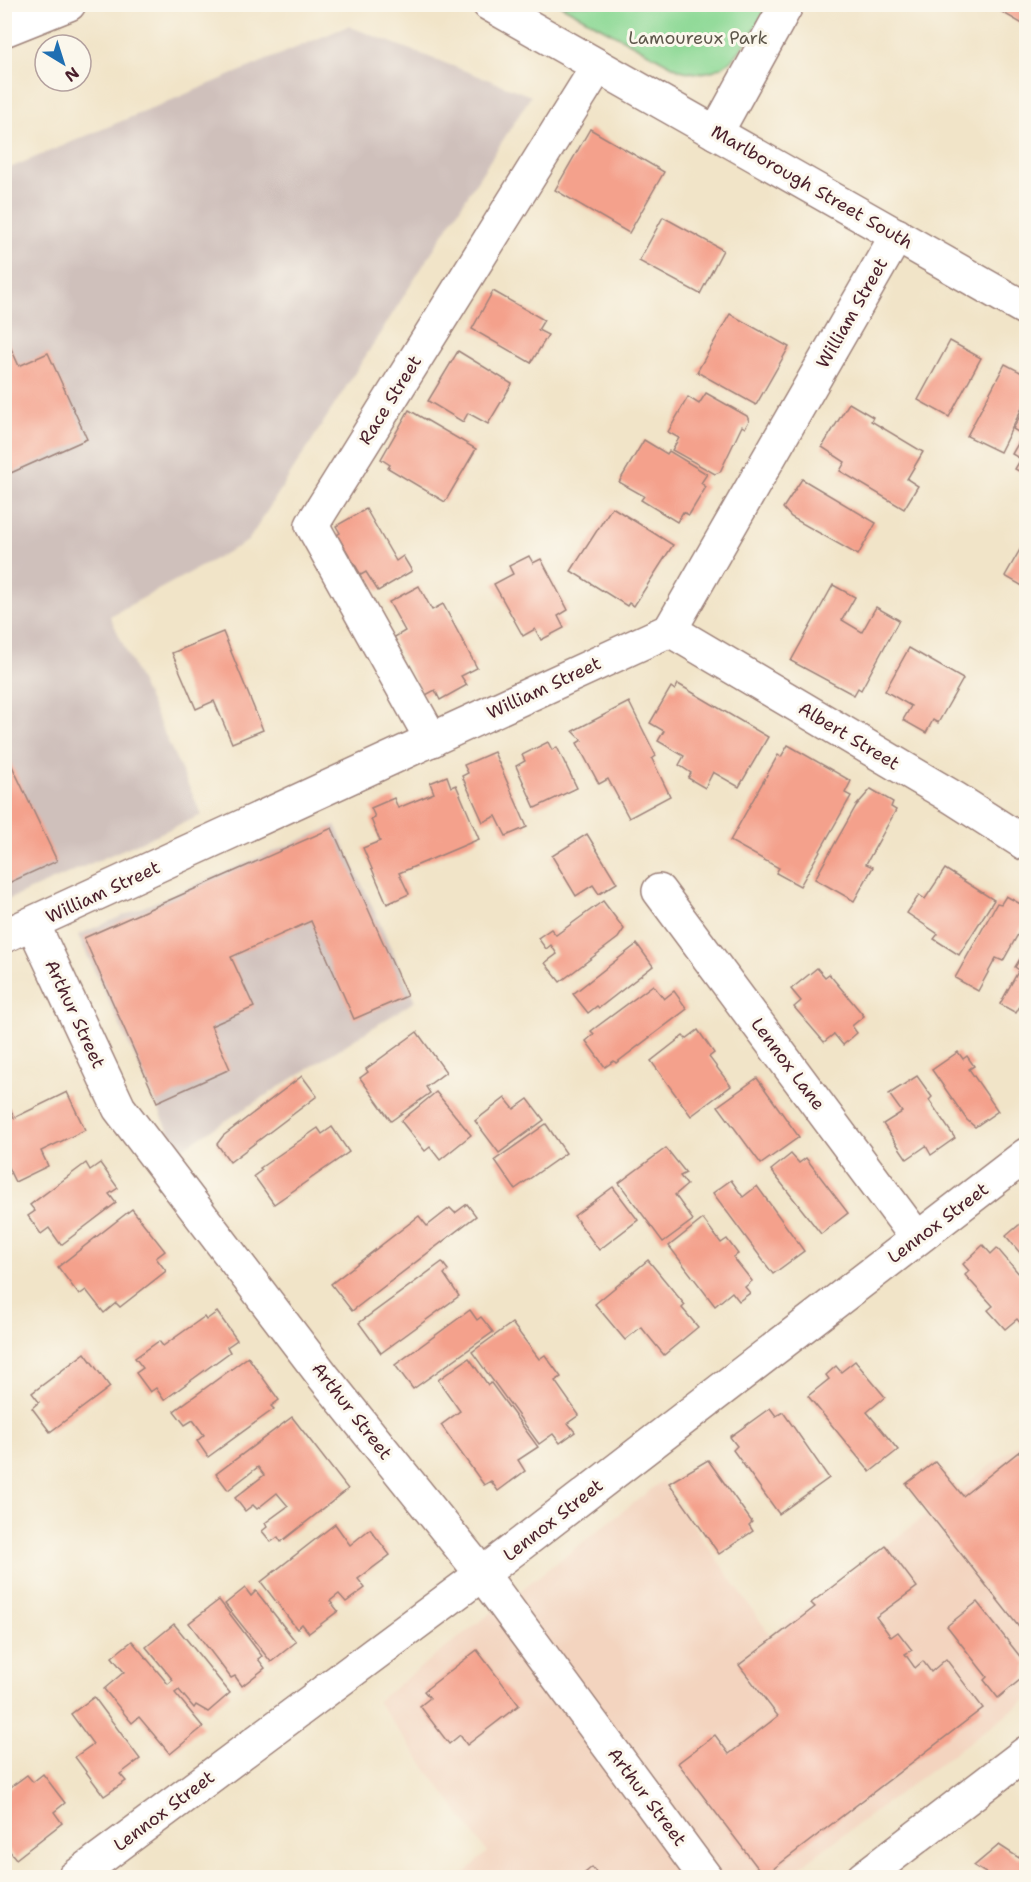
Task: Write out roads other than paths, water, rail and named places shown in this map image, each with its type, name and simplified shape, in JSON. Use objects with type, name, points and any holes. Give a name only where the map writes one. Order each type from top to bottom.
[{"type":"street","points":[[4,30],[69,4]]},
{"type":"street","name":"Marlborough Street South","points":[[489,4],[1026,309]]},
{"type":"street","points":[[716,133],[787,4]]},
{"type":"street","name":"Race Street","points":[[432,740],[312,525],[598,66]]},
{"type":"street","name":"William Street","points":[[19,930],[670,630],[897,235]]},
{"type":"street","name":"Albert Street","points":[[670,630],[944,792],[1026,844]]},
{"type":"street","name":"Lennox Lane","points":[[659,891],[917,1238]]},
{"type":"street","name":"Arthur Street","points":[[19,930],[119,1108],[323,1376],[482,1574],[706,1878]]},
{"type":"street","name":"Lennox Street","points":[[74,1878],[482,1574],[1026,1155]]},
{"type":"street","points":[[864,1877],[1026,1753]]},
{"type":"park label","name":"Lamoureux Park","points":[[698,38]]}]
